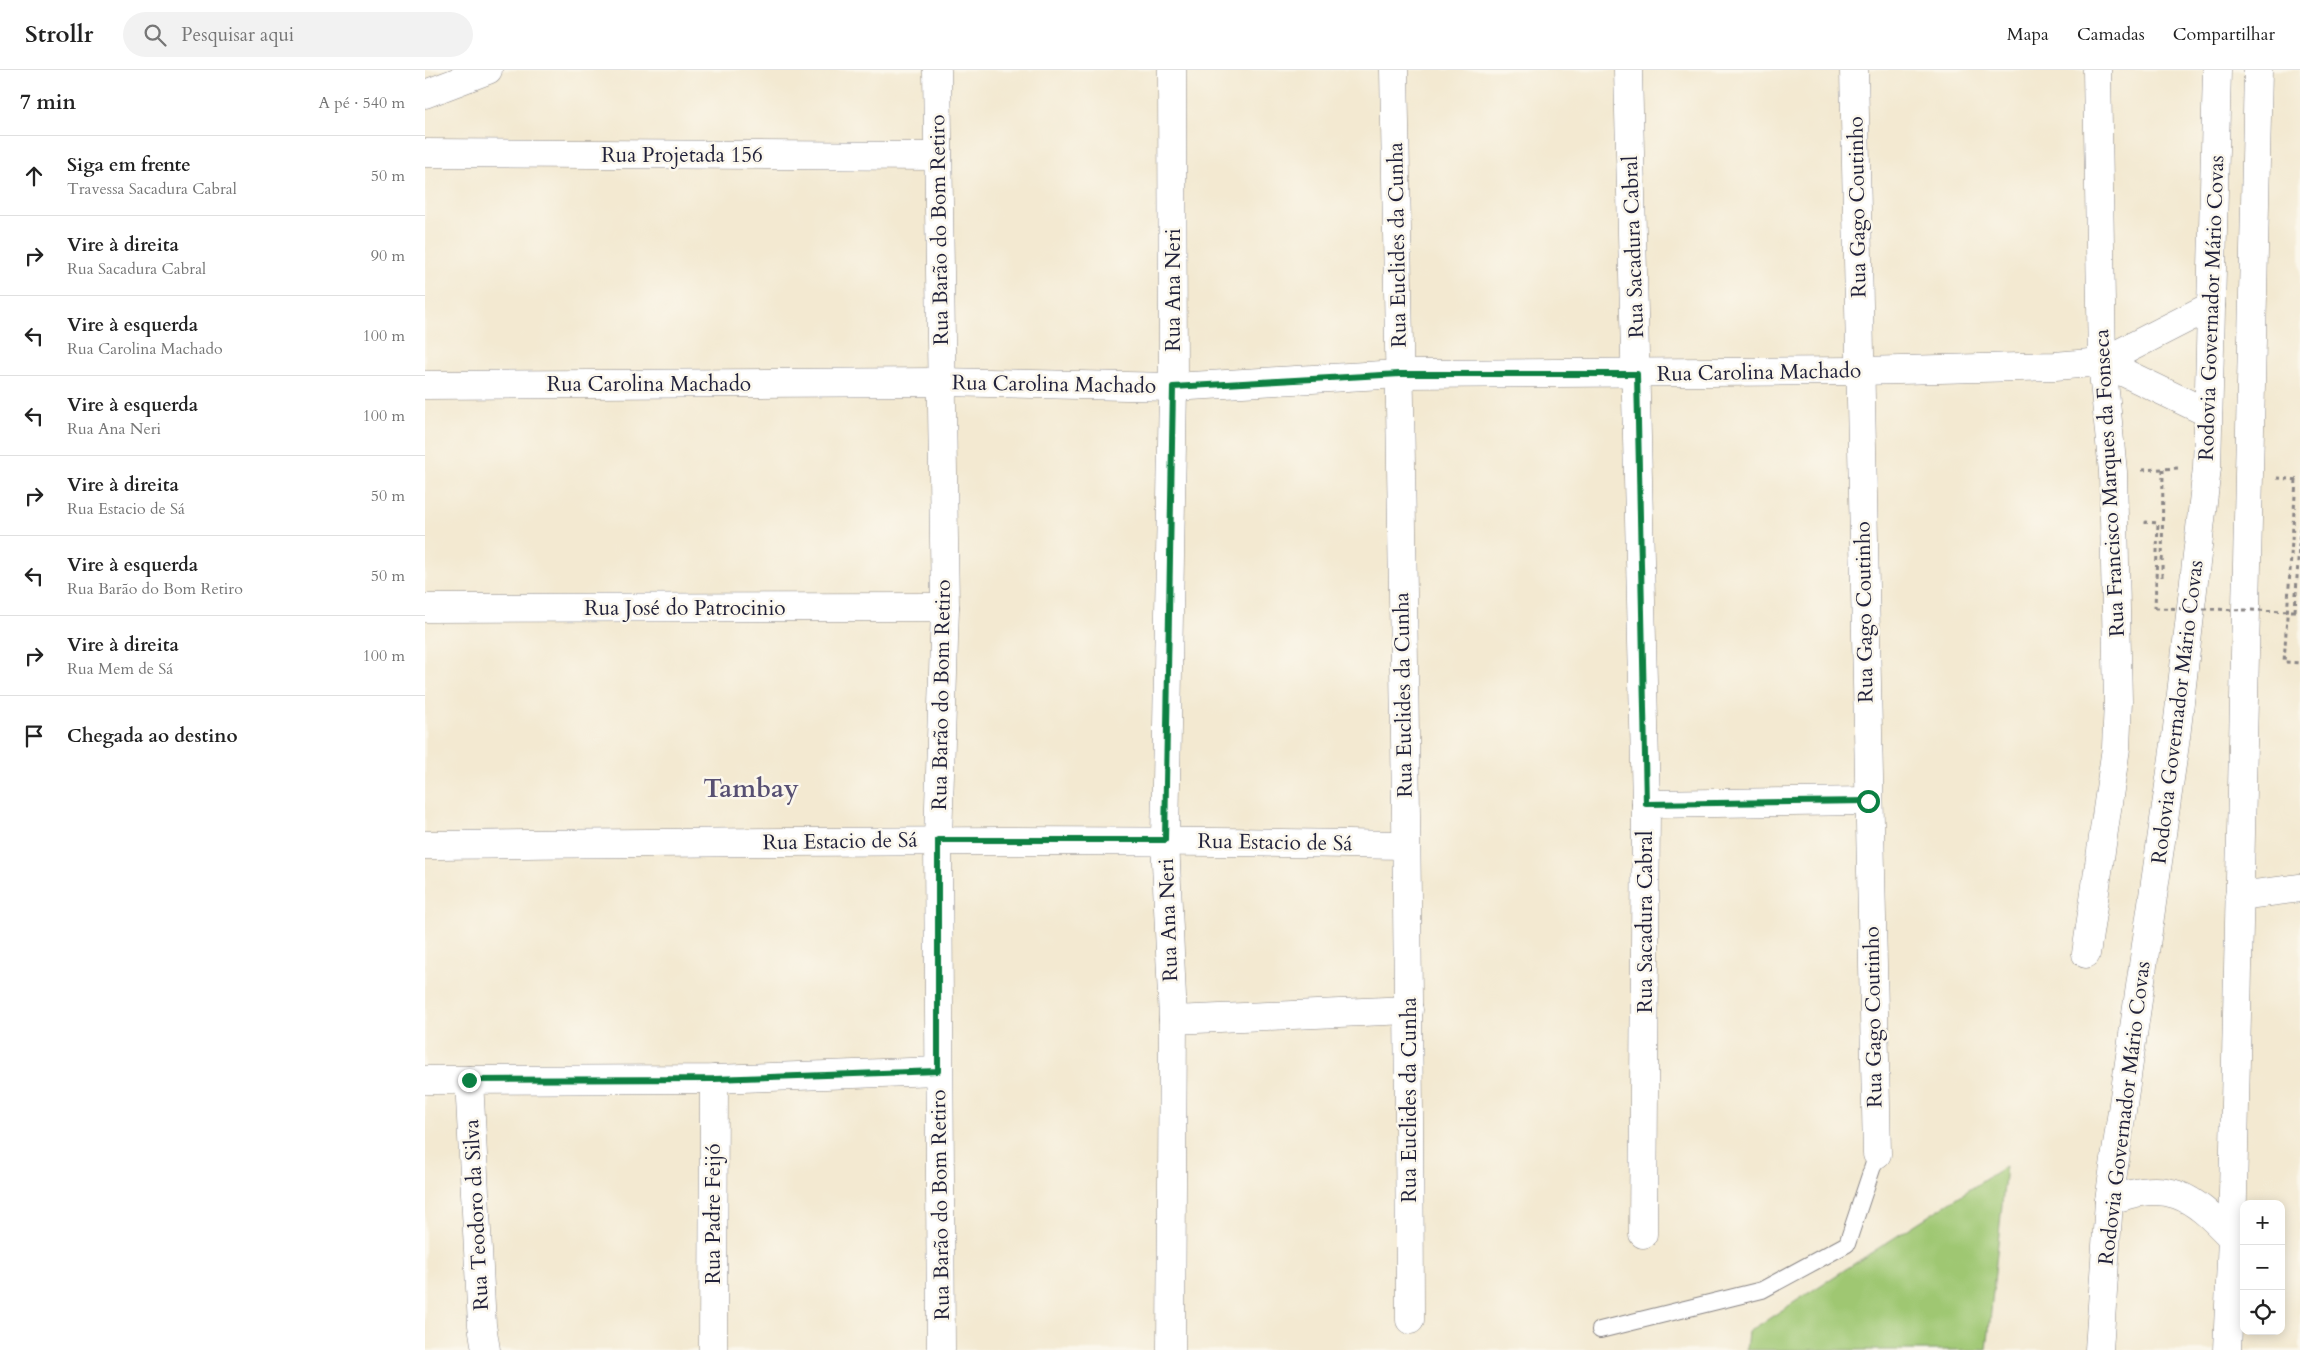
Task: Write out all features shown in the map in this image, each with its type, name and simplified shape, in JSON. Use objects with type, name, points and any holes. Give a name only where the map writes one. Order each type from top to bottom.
[{"type":"main road","points":[[425,94],[488,70]]},
{"type":"main road","name":"Rua Barão do Bom Retiro","points":[[937,70],[945,607],[938,840],[941,1350]]},
{"type":"main road","name":"Rua Ana Neri","points":[[1171,1350],[1173,1020],[1165,840],[1173,387],[1172,70]]},
{"type":"main road","name":"Rua Euclides da Cunha","points":[[1394,70],[1409,1010],[1410,1320]]},
{"type":"main road","name":"Rua Sacadura Cabral","points":[[1628,70],[1637,374],[1646,804],[1643,1234]]},
{"type":"main road","name":"Rua Gago Coutinho","points":[[1854,70],[1868,801],[1877,1154]]},
{"type":"main road","name":"Rua Francisco Marques da Fonseca","points":[[2085,954],[2115,748],[2119,701],[2113,472],[2102,362],[2097,70]]},
{"type":"main road","name":"Rodovia Governador Mário Covas","points":[[2099,1350],[2109,1201],[2176,737],[2207,468],[2217,70]]},
{"type":"main road","name":"Rodovia Governador Mário Covas","points":[[2227,1350],[2232,1238],[2258,70]]},
{"type":"main road","name":"Rua Projetada 156","points":[[425,153],[938,156]]},
{"type":"main road","name":"Rua Carolina Machado","points":[[425,385],[941,382],[1173,387],[1400,374],[1860,372],[2055,366],[2102,362],[2211,306]]},
{"type":"main road","points":[[2102,362],[2208,413]]},
{"type":"main road","name":"Rua José do Patrocinio","points":[[425,608],[945,607]]},
{"type":"main road","points":[[1646,804],[1868,801]]},
{"type":"main road","name":"Rua Estacio de Sá","points":[[425,845],[938,840],[1165,840],[1405,844]]},
{"type":"main road","points":[[2239,896],[2300,888]]},
{"type":"main road","points":[[1173,1020],[1409,1010]]},
{"type":"main road","points":[[425,1080],[714,1079],[938,1071]]},
{"type":"main road","name":"Rua Padre Feijó","points":[[713,1350],[714,1079]]},
{"type":"main road","name":"Rua Teodoro da Silva","points":[[469,1080],[482,1325],[486,1350]]},
{"type":"main road","points":[[2109,1201],[2131,1193],[2150,1190],[2172,1192],[2192,1201],[2204,1210],[2232,1238]]},
{"type":"lane","points":[[1600,1330],[1762,1290],[1847,1244],[1877,1154]]},
{"type":"path","points":[[2162,584],[2163,468]]},
{"type":"path","points":[[2113,472],[2163,468],[2207,468]]},
{"type":"path","points":[[2296,480],[2284,662],[2300,663]]},
{"type":"path","points":[[2146,532],[2146,522],[2158,523],[2155,608],[2295,611],[2300,528]]},
{"type":"path","points":[[2162,603],[2162,612]]},
{"type":"green space","points":[[2006,1166],[1987,1350],[1746,1350],[1748,1332]]},
{"type":"district","name":"Tambay","points":[[751,788]]},
{"type":"route","points":[[469,1080],[714,1079],[938,1071],[938,840],[1165,840],[1173,387],[1400,374],[1637,374],[1646,804],[1868,801]]}]
